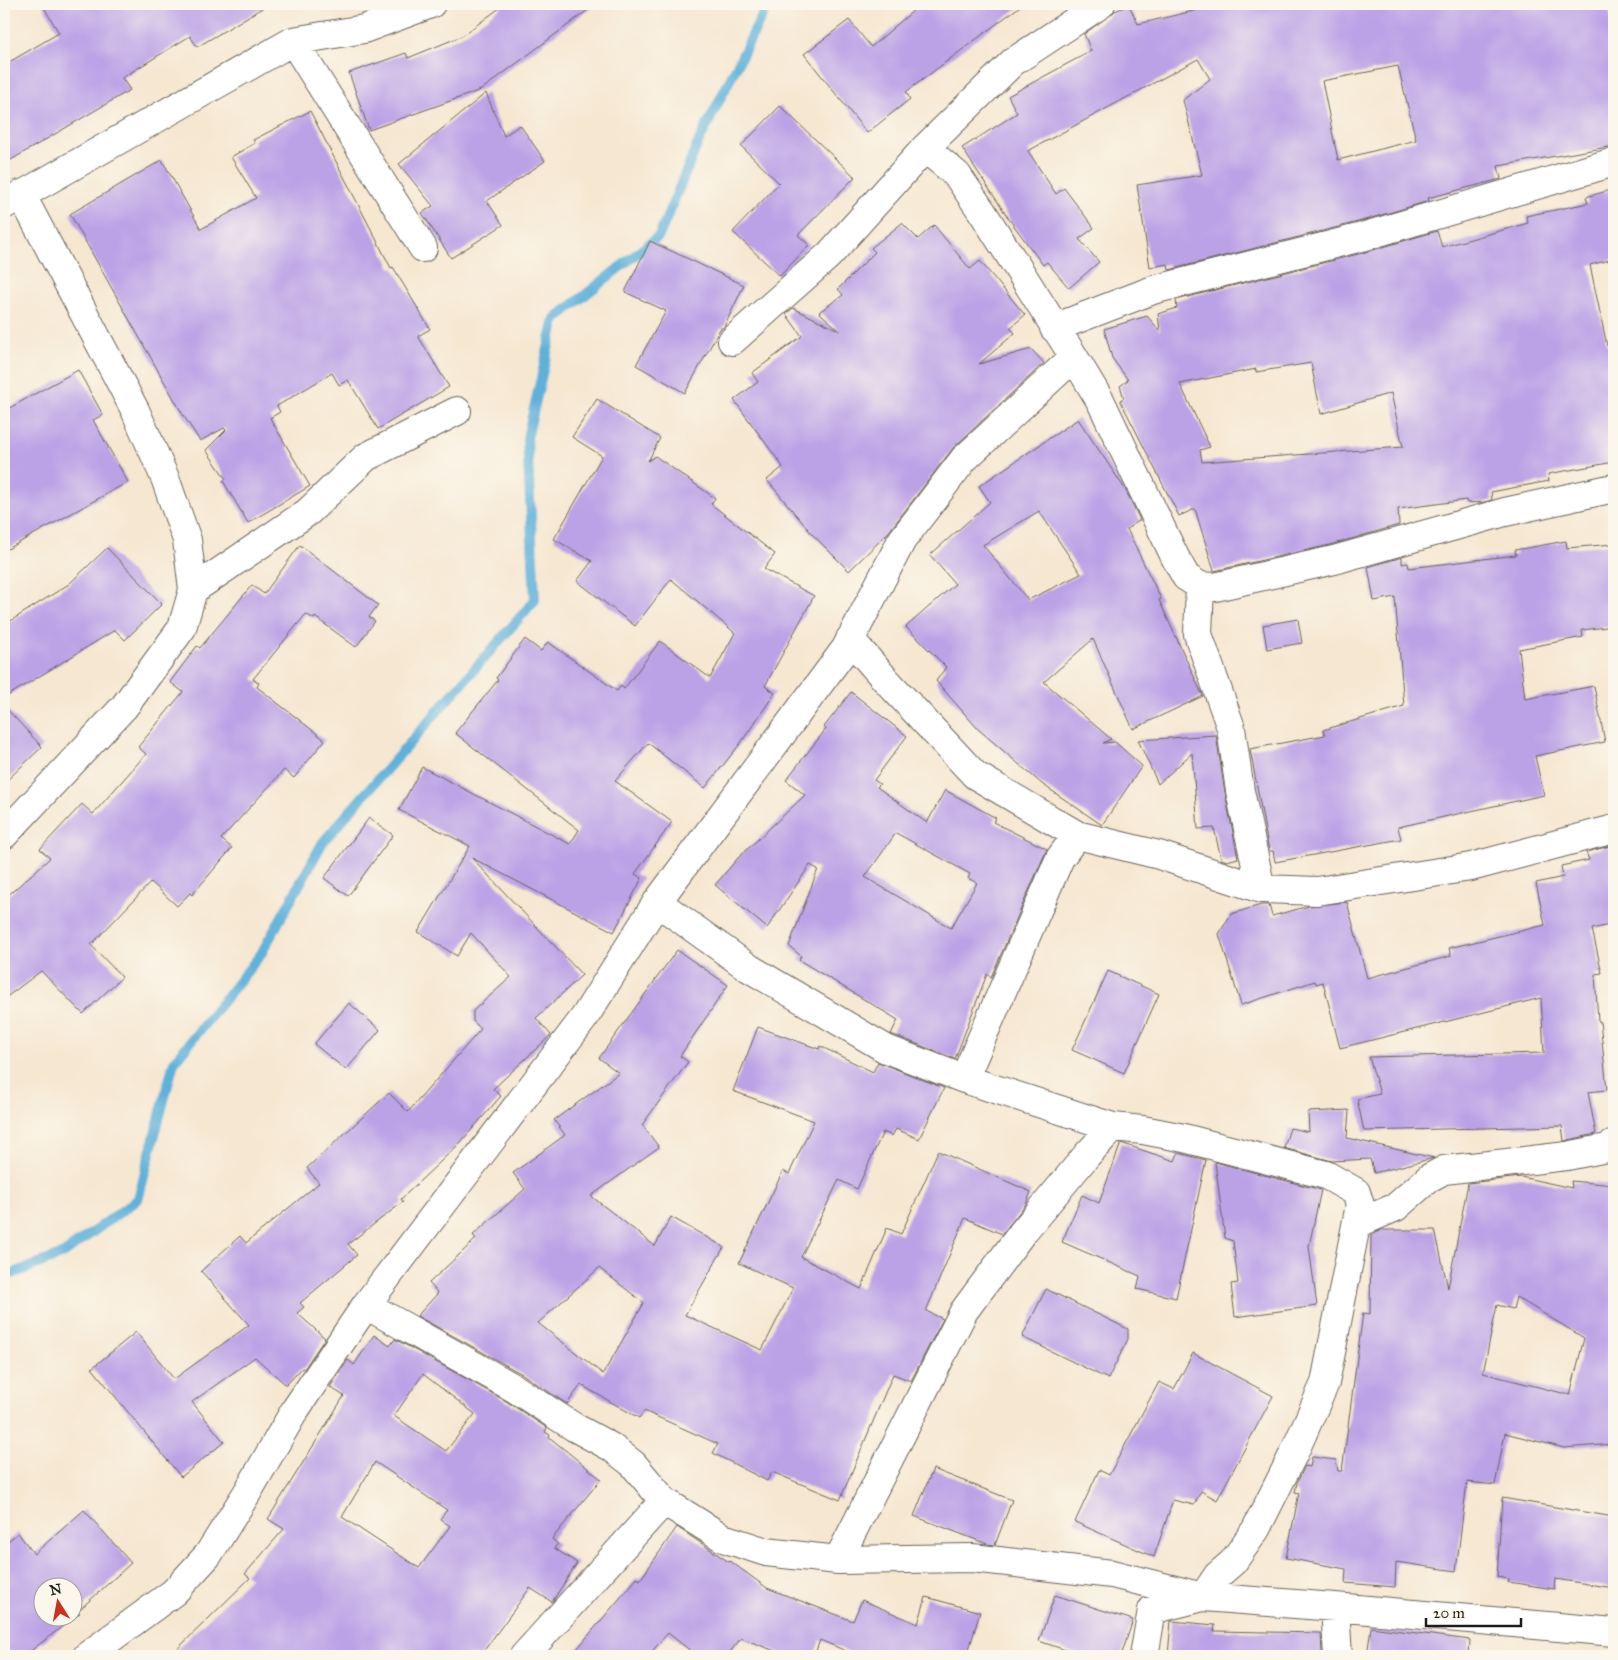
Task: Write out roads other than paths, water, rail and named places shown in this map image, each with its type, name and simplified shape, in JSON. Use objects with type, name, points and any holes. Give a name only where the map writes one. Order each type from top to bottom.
[{"type":"street","points":[[4,835],[124,707],[182,628],[193,590],[187,540],[154,453],[135,410],[12,200],[294,41],[364,29],[431,4]]},
{"type":"street","points":[[732,341],[829,255],[925,148],[1013,62],[1101,4]]},
{"type":"street","points":[[294,41],[423,248]]},
{"type":"street","points":[[925,148],[956,175],[983,213],[1074,357],[1101,402],[1175,558],[1186,577],[1200,586],[1231,584],[1334,560],[1505,512],[1614,488]]},
{"type":"street","points":[[1054,328],[1153,290],[1362,237],[1614,162]]},
{"type":"street","points":[[87,1656],[174,1592],[208,1555],[247,1493],[295,1410],[366,1305],[584,1018],[657,902],[850,639],[902,540],[964,459],[1074,357]]},
{"type":"street","points":[[193,590],[308,512],[366,457],[456,412]]},
{"type":"street","points":[[1200,586],[1198,634],[1231,728],[1240,791],[1261,889]]},
{"type":"street","points":[[850,639],[975,775],[1077,834],[1160,855],[1261,889],[1318,891],[1472,867],[1614,829]]},
{"type":"street","points":[[964,1079],[1060,858],[1077,834]]},
{"type":"street","points":[[657,902],[749,968],[810,1006],[886,1049],[964,1079],[1113,1127],[1143,1130],[1184,1138],[1326,1175],[1356,1192],[1360,1205],[1357,1224],[1325,1383],[1294,1453],[1256,1529],[1203,1597],[1152,1610],[1144,1656]]},
{"type":"street","points":[[838,1560],[964,1311],[1022,1233],[1087,1154],[1113,1127]]},
{"type":"street","points":[[1357,1224],[1396,1208],[1429,1178],[1444,1170],[1567,1156],[1607,1148],[1614,1144]]},
{"type":"street","points":[[366,1305],[514,1388],[574,1428],[611,1447],[633,1464],[664,1500],[723,1538],[766,1552],[838,1560],[972,1558],[1112,1574],[1203,1597],[1614,1632]]},
{"type":"street","points":[[524,1656],[664,1500]]},
{"type":"street","points":[[1335,1607],[1338,1656]]},
{"type":"waterway","points":[[4,1277],[63,1254],[138,1199],[174,1062],[261,954],[323,842],[535,600],[527,438],[555,319],[659,236],[698,143],[764,12],[771,4]]}]
